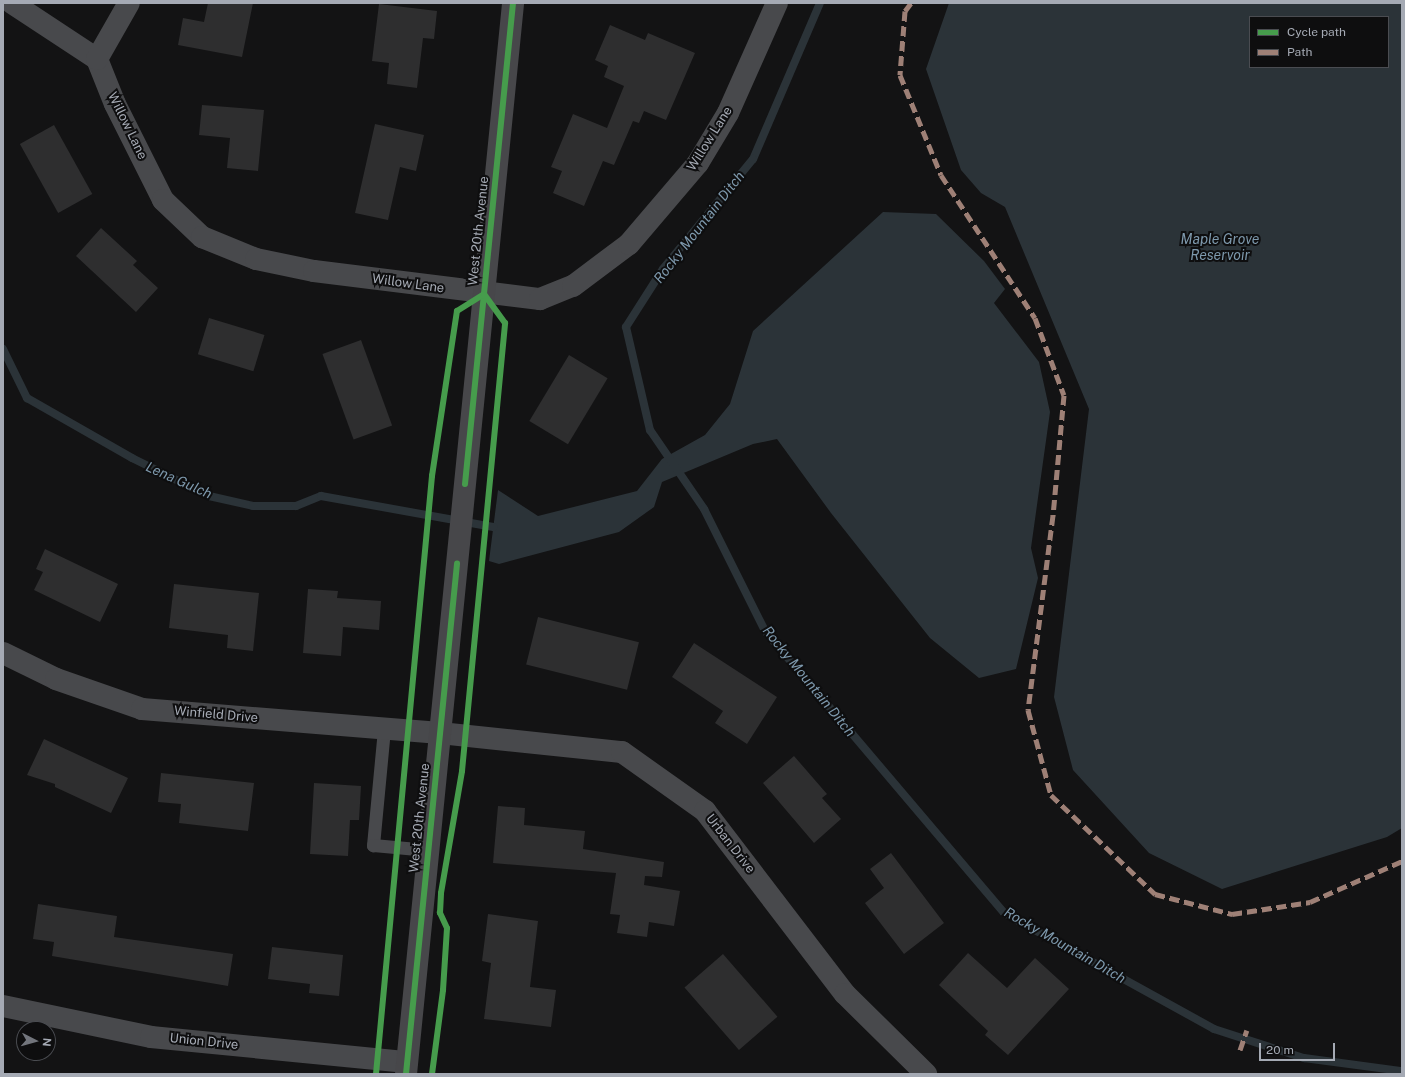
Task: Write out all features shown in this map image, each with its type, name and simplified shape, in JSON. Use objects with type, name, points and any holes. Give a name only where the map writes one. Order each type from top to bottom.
[{"type":"street","points":[[12,3],[97,59],[129,3]]},
{"type":"street","name":"West 20th Avenue","points":[[406,1068],[513,3]]},
{"type":"street","name":"Willow Lane","points":[[97,59],[115,104],[163,200],[202,237],[264,261],[314,271],[484,294],[540,299],[573,286],[629,244],[698,164],[728,113],[777,3]]},
{"type":"street","name":"Winfield Drive","points":[[3,653],[56,679],[142,709],[440,733]]},
{"type":"street","name":"Urban Drive","points":[[440,733],[622,752],[705,811],[845,994],[926,1074]]},
{"type":"street","name":"Union Drive","points":[[3,1006],[151,1037],[406,1068]]},
{"type":"lane","points":[[384,729],[373,845],[428,850]]},
{"type":"water","name":"Maple Grove Reservoir","points":[[949,3],[1402,3],[1402,828],[1387,837],[1222,889],[1149,853],[1073,770],[1054,697],[1089,409],[1005,207],[981,193],[961,170],[926,69]]},
{"type":"water","points":[[883,212],[936,214],[984,261],[1005,289],[994,303],[1039,362],[1050,412],[1031,548],[1038,578],[1016,669],[979,678],[930,638],[831,513],[777,439],[753,444],[662,482],[654,507],[619,532],[499,564],[489,561],[498,490],[538,516],[637,491],[662,459],[705,435],[730,404],[753,331]]},
{"type":"building","points":[[208,3],[253,3],[242,57],[178,45],[183,18],[204,22]]},
{"type":"building","points":[[379,4],[437,11],[434,39],[423,38],[417,88],[387,84],[389,63],[372,61]]},
{"type":"building","points":[[610,25],[645,40],[648,33],[695,53],[666,120],[644,111],[639,123],[633,121],[614,165],[603,161],[584,206],[553,193],[562,171],[551,167],[573,114],[607,128],[624,86],[604,77],[608,66],[595,60]]},
{"type":"building","points":[[202,105],[264,110],[258,171],[227,168],[230,138],[199,135]]},
{"type":"building","points":[[375,124],[424,135],[416,171],[400,167],[388,220],[355,213]]},
{"type":"building","points":[[54,125],[92,194],[58,213],[20,144]]},
{"type":"building","points":[[101,228],[137,261],[133,265],[158,288],[136,312],[76,256]]},
{"type":"building","points":[[209,318],[264,335],[253,371],[198,354]]},
{"type":"building","points":[[361,340],[392,426],[354,440],[322,354]]},
{"type":"building","points":[[569,355],[608,378],[568,444],[529,421]]},
{"type":"building","points":[[45,549],[118,584],[100,622],[34,590],[43,572],[36,569]]},
{"type":"building","points":[[174,584],[259,593],[253,651],[227,648],[228,635],[169,628]]},
{"type":"building","points":[[308,589],[338,591],[337,598],[381,601],[379,630],[343,627],[341,656],[303,653]]},
{"type":"building","points":[[538,617],[639,642],[627,690],[526,665]]},
{"type":"building","points":[[694,643],[777,697],[747,744],[715,723],[723,711],[672,677]]},
{"type":"building","points":[[44,739],[128,778],[111,813],[55,787],[55,784],[27,775]]},
{"type":"building","points":[[794,756],[827,794],[822,798],[841,819],[814,843],[763,783]]},
{"type":"building","points":[[161,773],[254,783],[248,831],[179,823],[181,804],[158,802]]},
{"type":"building","points":[[314,783],[361,786],[359,820],[350,820],[348,856],[310,854]]},
{"type":"building","points":[[498,806],[525,808],[524,825],[585,831],[583,849],[664,862],[662,877],[645,876],[644,885],[680,891],[674,926],[649,922],[647,937],[617,933],[620,915],[610,914],[616,873],[493,863]]},
{"type":"building","points":[[891,853],[944,923],[904,954],[865,903],[884,888],[870,869]]},
{"type":"building","points":[[38,904],[117,916],[114,937],[233,954],[228,986],[52,956],[54,942],[33,939]]},
{"type":"building","points":[[488,914],[538,921],[530,987],[556,990],[551,1027],[484,1019],[491,963],[482,961]]},
{"type":"building","points":[[272,947],[343,955],[339,996],[309,993],[310,984],[268,979]]},
{"type":"building","points":[[968,953],[1007,988],[1035,958],[1069,989],[1008,1055],[985,1035],[988,1031],[939,985]]},
{"type":"building","points":[[723,954],[777,1017],[739,1050],[685,987]]},
{"type":"waterway","name":"Rocky Mountain Ditch","points":[[820,3],[753,159],[663,269],[626,327],[650,430],[704,509],[765,631],[1004,913],[1214,1029],[1304,1058],[1402,1071]]},
{"type":"waterway","name":"Lena Gulch","points":[[3,349],[27,398],[132,458],[209,496],[253,506],[296,506],[321,496],[493,527]]},
{"type":"marked path","points":[[911,3],[905,11],[900,75],[941,175],[1035,318],[1064,395],[1053,515],[1028,710],[1051,795],[1155,894],[1232,914],[1310,902],[1402,861]]},
{"type":"marked path","points":[[1240,1050],[1247,1030]]},
{"type":"cycle path","points":[[465,484],[513,3]]},
{"type":"cycle path","points":[[376,1074],[432,476],[457,311],[484,294]]},
{"type":"cycle path","points":[[432,1074],[443,990],[447,928],[440,913],[441,893],[462,771],[505,323],[484,294]]},
{"type":"cycle path","points":[[406,1074],[457,564]]}]
